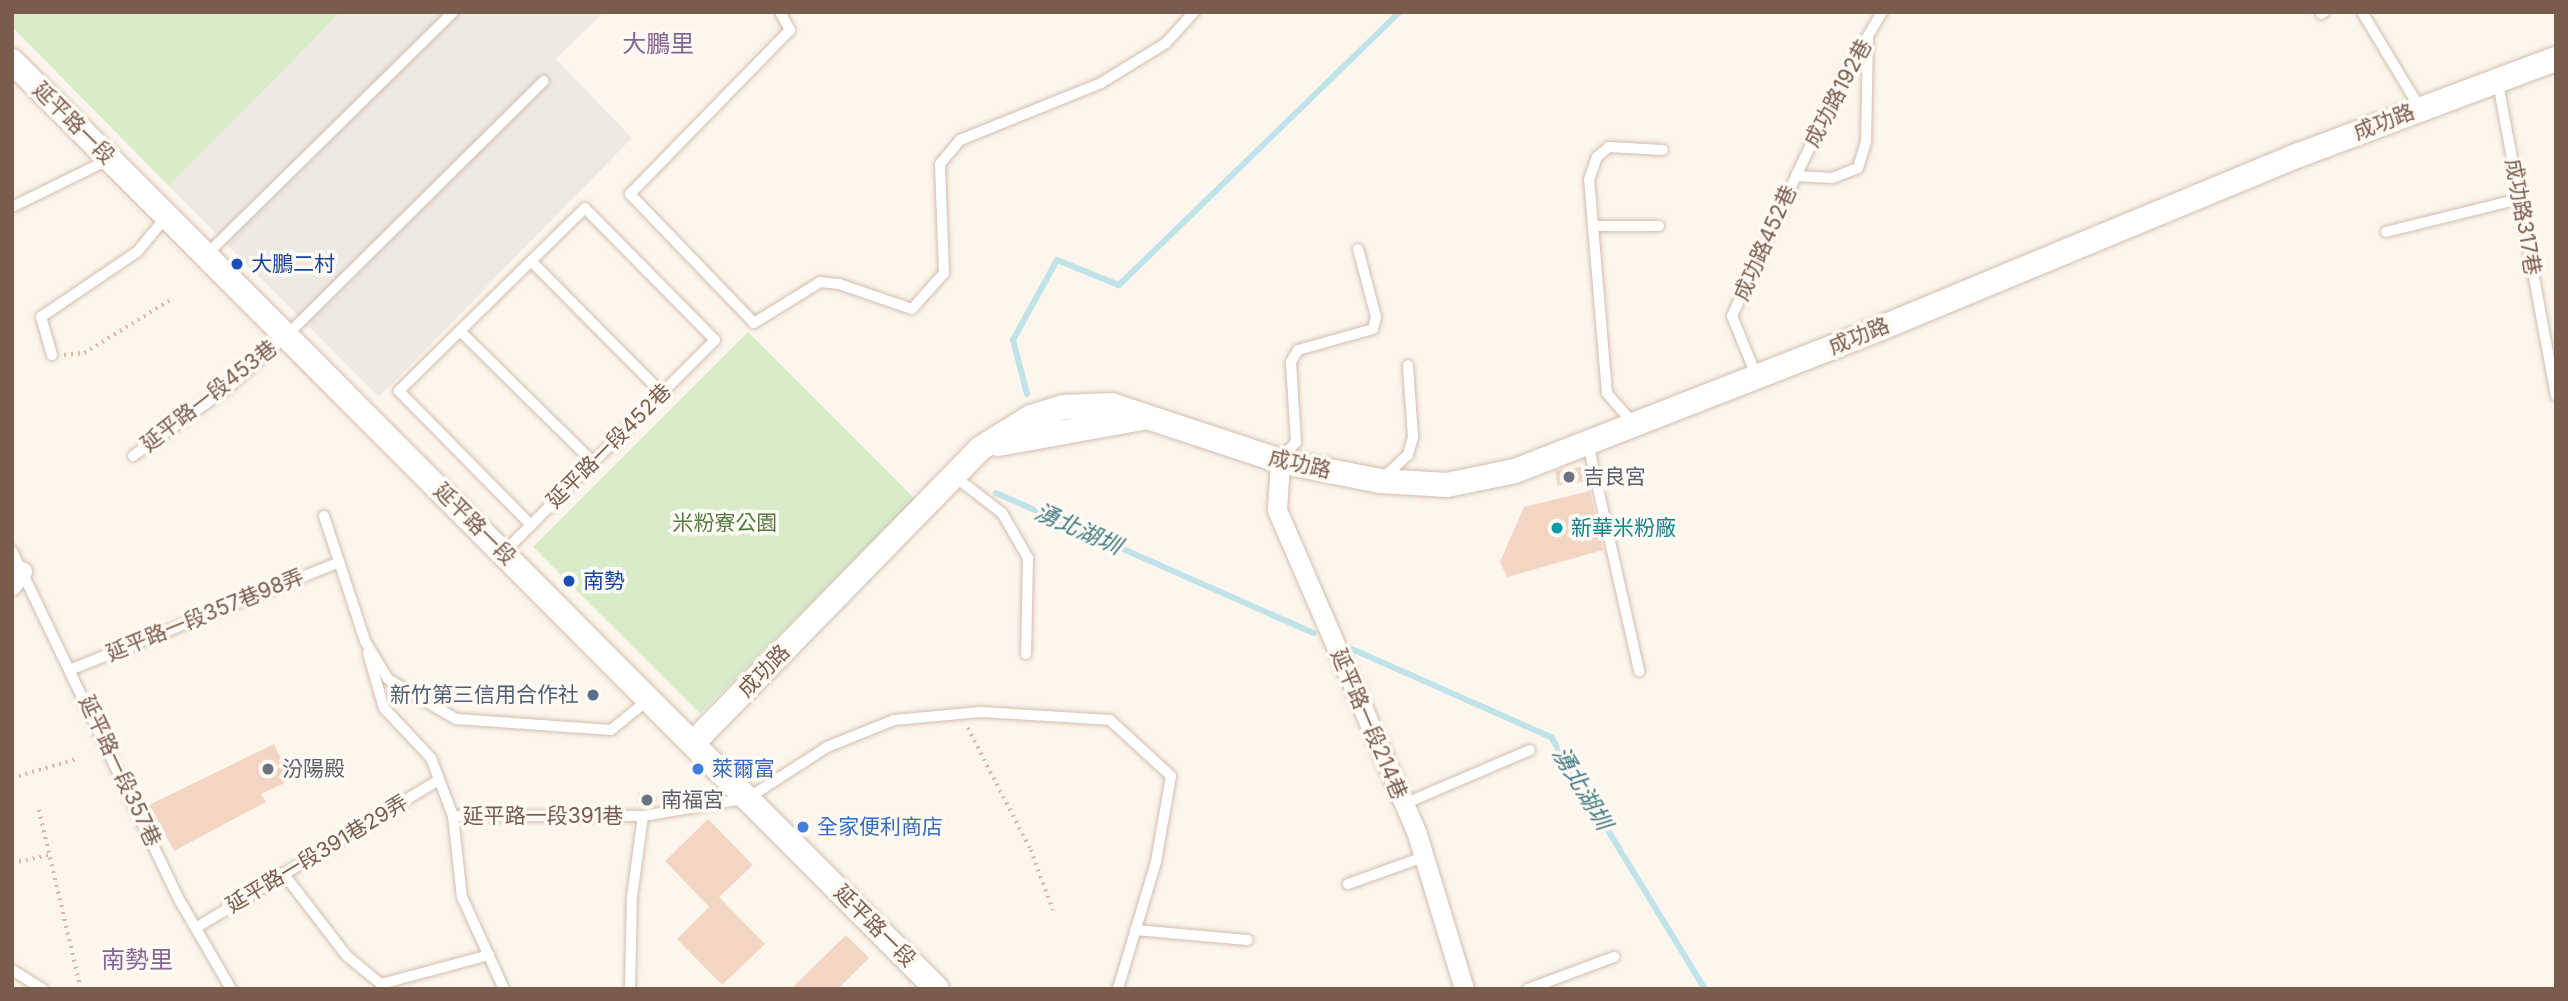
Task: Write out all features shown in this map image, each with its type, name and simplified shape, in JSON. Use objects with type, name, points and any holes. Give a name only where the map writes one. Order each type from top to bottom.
[{"type":"street","name":"成功路","points":[[693,743],[981,448],[1145,418],[1280,461],[1380,481],[1447,485],[1515,471],[1757,377],[2420,108],[2556,59]]},
{"type":"street","name":"延平路一段","points":[[12,61],[937,989]]},
{"type":"street","name":"延平路一段214巷","points":[[1280,461],[1277,510],[1404,804],[1424,857],[1464,989]]},
{"type":"lane","points":[[206,256],[453,12]]},
{"type":"lane","points":[[780,12],[790,30],[630,194],[754,323],[820,282],[839,284],[912,309],[944,273],[940,164],[960,140],[1101,83],[1166,43],[1194,12]]},
{"type":"lane","name":"成功路192巷","points":[[1796,176],[1882,12]]},
{"type":"lane","points":[[2362,12],[2420,108]]},
{"type":"lane","name":"成功路452巷","points":[[1757,377],[1732,316],[1796,176],[1832,178],[1858,168],[1866,141],[1868,36]]},
{"type":"lane","name":"成功路317巷","points":[[2497,79],[2556,396]]},
{"type":"lane","name":"延平路一段453巷","points":[[133,456],[229,387],[285,337],[544,81]]},
{"type":"lane","points":[[1634,425],[1607,393],[1589,180],[1597,157],[1609,147],[1663,150]]},
{"type":"lane","points":[[12,207],[110,159]]},
{"type":"lane","points":[[2386,232],[2519,199]]},
{"type":"lane","name":"延平路一段452巷","points":[[504,552],[715,340],[584,208],[531,261]]},
{"type":"lane","points":[[52,355],[41,317],[137,252],[167,216]]},
{"type":"lane","points":[[1593,226],[1659,226]]},
{"type":"lane","points":[[1280,461],[1296,442],[1290,362],[1298,350],[1373,329],[1376,317],[1358,249]]},
{"type":"lane","points":[[531,525],[399,391],[531,261],[662,393]]},
{"type":"lane","points":[[460,331],[593,463]]},
{"type":"lane","points":[[1380,481],[1408,455],[1413,437],[1408,365]]},
{"type":"lane","points":[[1588,444],[1639,671]]},
{"type":"lane","points":[[953,476],[1002,513],[1028,558],[1026,654]]},
{"type":"lane","points":[[324,516],[365,641],[388,678],[456,719],[611,730],[649,699]]},
{"type":"lane","name":"延平路一段357巷","points":[[12,551],[17,578],[72,669],[196,928],[231,989]]},
{"type":"lane","name":"延平路一段357巷98弄","points":[[72,669],[339,562]]},
{"type":"lane","name":"延平路一段391巷","points":[[365,641],[384,708],[431,758],[453,816],[643,816],[748,797]]},
{"type":"lane","points":[[748,797],[827,747],[894,719],[961,714],[1110,720],[1171,776],[1156,862],[1118,989]]},
{"type":"lane","points":[[1404,804],[1530,750]]},
{"type":"lane","name":"延平路一段391巷29弄","points":[[196,928],[439,780]]},
{"type":"lane","points":[[453,816],[463,897],[505,989]]},
{"type":"lane","points":[[630,989],[632,897],[643,816]]},
{"type":"lane","points":[[1348,884],[1424,857]]},
{"type":"lane","points":[[283,873],[347,956],[382,986],[489,955]]},
{"type":"lane","points":[[1135,930],[1248,940]]},
{"type":"lane","points":[[1528,989],[1614,957]]},
{"type":"lane","points":[[12,970],[43,989]]},
{"type":"path","points":[[52,355],[84,353],[169,301]]},
{"type":"path","points":[[961,714],[1031,850],[1053,910]]},
{"type":"path","points":[[12,778],[79,758]]},
{"type":"path","points":[[39,810],[81,989]]},
{"type":"path","points":[[12,863],[50,855]]},
{"type":"shaded area","points":[[341,12],[604,12],[556,59],[632,138],[379,397],[169,186]]},
{"type":"green space","points":[[12,12],[341,12],[169,186],[12,27]]},
{"type":"green space","name":"米粉寮公園","points":[[748,332],[915,499],[700,714],[533,547]]},
{"type":"building","name":"吉良宮","points":[[1581,467],[1583,482],[1557,485],[1555,471]]},
{"type":"building","name":"新華米粉廠","points":[[1590,491],[1603,550],[1507,577],[1500,562],[1524,507]]},
{"type":"building","points":[[274,744],[291,780],[261,794],[266,802],[174,851],[149,805]]},
{"type":"building","name":"南福宮","points":[[639,793],[658,797],[655,808],[637,804]]},
{"type":"building","points":[[708,819],[753,865],[719,897],[765,944],[722,985],[677,939],[709,907],[665,861]]},
{"type":"building","points":[[846,935],[869,958],[838,989],[791,989]]},
{"type":"waterway","points":[[1027,394],[1013,340],[1057,260],[1119,285],[1400,12]]},
{"type":"waterway","name":"湧北湖圳","points":[[996,493],[1314,633]]},
{"type":"waterway","name":"湧北湖圳","points":[[1352,649],[1551,737],[1705,989]]},
{"type":"place","name":"大鵬二村","points":[[237,264]]},
{"type":"place","name":"吉良宮","points":[[1569,477]]},
{"type":"place","name":"新華米粉廠","points":[[1557,528]]},
{"type":"place","name":"南勢","points":[[569,581]]},
{"type":"place","name":"新竹第三信用合作社","points":[[593,695]]},
{"type":"place","name":"汾陽殿","points":[[268,769]]},
{"type":"place","name":"萊爾富","points":[[698,769]]},
{"type":"place","name":"南福宮","points":[[647,800]]},
{"type":"place","name":"全家便利商店","points":[[803,827]]},
{"type":"district","name":"大鵬里","points":[[658,44]]},
{"type":"district","name":"南勢里","points":[[137,960]]}]
